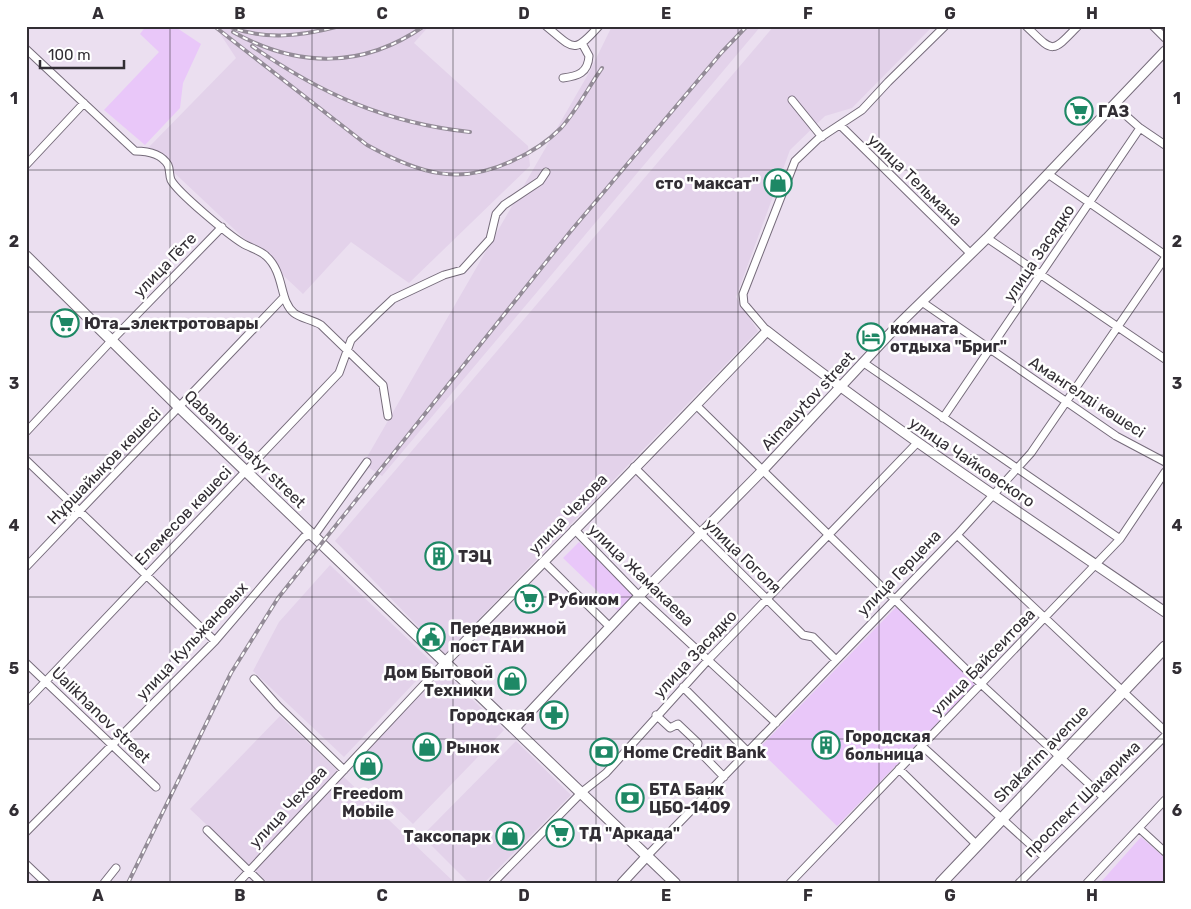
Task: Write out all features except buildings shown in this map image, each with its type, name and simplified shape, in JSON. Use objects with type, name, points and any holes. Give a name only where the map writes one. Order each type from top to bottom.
[{"type":"main road","name":"Qabanbai batyr street","points":[[26,256],[180,408],[515,728]]},
{"type":"main road","name":"Shakarim avenue","points":[[941,883],[1165,648]]},
{"type":"main road","points":[[515,728],[675,883]]},
{"type":"street","points":[[546,26],[570,45],[583,45],[599,26]]},
{"type":"street","points":[[767,330],[744,304],[743,294],[795,160],[802,152],[822,137],[862,110],[946,26]]},
{"type":"street","points":[[1026,26],[1047,46],[1053,48],[1059,47],[1078,26]]},
{"type":"street","points":[[1153,26],[1165,38]]},
{"type":"street","points":[[563,78],[577,76],[586,70],[589,56],[583,45]]},
{"type":"street","points":[[26,49],[134,151],[150,151],[162,159],[168,166],[171,180],[222,228],[242,244],[266,255],[280,274],[284,297],[295,315],[311,319],[322,326],[383,385],[388,416]]},
{"type":"street","name":"Aimauytov street","points":[[515,728],[639,596],[763,470],[922,302],[987,238],[1165,52]]},
{"type":"street","points":[[792,100],[822,137]]},
{"type":"street","points":[[26,165],[84,104]]},
{"type":"street","points":[[1114,105],[1140,128],[1165,145]]},
{"type":"street","name":"улица Тельмана","points":[[840,125],[971,254]]},
{"type":"street","name":"улица Засядко","points":[[943,418],[1140,128]]},
{"type":"street","name":"Елемесов көшесі","points":[[26,702],[44,680],[339,373],[351,340],[394,299],[444,275],[462,270],[490,239],[496,214],[504,205],[540,181],[546,172]]},
{"type":"street","points":[[1048,174],[1165,256]]},
{"type":"street","name":"улица Гёте","points":[[26,432],[112,340],[222,228]]},
{"type":"street","points":[[987,238],[1165,359]]},
{"type":"street","name":"улица Герцена","points":[[622,883],[957,535],[1031,453],[1165,256]]},
{"type":"street","name":"Нұршайықов көшесі","points":[[26,567],[284,297]]},
{"type":"street","name":"Амангелді көшесі","points":[[922,302],[1116,436],[1165,462]]},
{"type":"street","name":"улица Чайковского","points":[[767,330],[840,388],[917,443],[1165,612]]},
{"type":"street","name":"улица Чехова","points":[[238,883],[446,662],[634,467],[697,406],[767,330]]},
{"type":"street","points":[[864,363],[1120,539]]},
{"type":"street","points":[[697,406],[981,684],[1061,755],[1103,797]]},
{"type":"street","name":"улица Засядко","points":[[493,883],[582,792],[606,773],[656,716],[766,598],[917,443]]},
{"type":"street","points":[[26,460],[215,641]]},
{"type":"street","name":"улица Кульжановых","points":[[26,832],[215,641],[304,537],[313,534],[366,462]]},
{"type":"street","name":"улица Гоголя","points":[[634,467],[803,635],[813,638],[836,660]]},
{"type":"street","name":"улица Байсеитова","points":[[790,883],[1120,539],[1165,472]]},
{"type":"street","name":"улица Жамакаева","points":[[574,529],[639,596],[709,659],[776,724]]},
{"type":"street","points":[[957,535],[1165,731]]},
{"type":"street","points":[[544,562],[610,627]]},
{"type":"street","name":"Ualikhanov street","points":[[26,663],[156,787]]},
{"type":"street","points":[[254,679],[278,706],[344,770]]},
{"type":"street","points":[[683,687],[748,752]]},
{"type":"street","points":[[656,716],[670,728],[678,724],[698,743],[697,749],[724,777]]},
{"type":"street","name":"проспект Шакарима","points":[[1019,883],[1165,736]]},
{"type":"street","points":[[921,745],[1044,857]]},
{"type":"street","points":[[898,769],[977,845]]},
{"type":"street","points":[[1088,883],[1165,800]]},
{"type":"street","points":[[1139,828],[1165,852]]},
{"type":"street","points":[[206,830],[261,883]]},
{"type":"street","points":[[26,864],[46,883]]},
{"type":"street","points":[[104,883],[116,868]]},
{"type":"shaded area","points":[[146,26],[174,26],[201,44],[183,83],[180,108],[145,145],[104,110],[159,52],[140,34]]},
{"type":"shaded area","points":[[215,26],[429,26],[414,43],[528,146],[530,166],[409,283],[351,242],[303,294],[148,148],[236,58]]},
{"type":"shaded area","points":[[612,26],[761,26],[382,476],[363,464],[590,71]]},
{"type":"shaded area","points":[[774,26],[933,26],[852,108],[825,116],[790,150],[736,297],[758,331],[445,654],[335,541]]},
{"type":"shaded area","points":[[579,542],[634,595],[618,611],[563,558]]},
{"type":"shaded area","points":[[330,565],[433,663],[344,757],[253,671],[279,622]]},
{"type":"shaded area","points":[[899,604],[978,681],[837,826],[758,749]]},
{"type":"shaded area","name":"Рынок","points":[[442,670],[504,730],[413,824],[351,764]]},
{"type":"shaded area","points":[[280,716],[455,883],[268,883],[190,809]]},
{"type":"shaded area","name":"Таксопарк","points":[[516,741],[571,795],[484,883],[469,883],[422,836]]},
{"type":"shaded area","points":[[1141,837],[1165,858],[1165,883],[1100,883]]},
{"type":"railway","points":[[214,26],[367,145],[421,169],[457,175],[494,168],[521,157],[539,146],[556,133],[567,121],[602,68]]},
{"type":"railway","points":[[227,26],[241,31],[270,35],[297,34],[340,26]]},
{"type":"railway","points":[[233,32],[257,44],[281,52],[305,57],[330,59],[354,56],[377,50],[401,40],[424,26]]},
{"type":"railway","points":[[128,883],[231,673],[278,598],[570,232],[722,52],[747,26]]},
{"type":"railway","points":[[252,46],[303,78],[355,104],[410,122],[470,132]]},
{"type":"place","name":"ГАЗ","points":[[1079,111]]},
{"type":"place","name":"сто \"максат\"","points":[[778,183]]},
{"type":"place","name":"Юта_электротовары","points":[[65,323]]},
{"type":"place","name":"комната отдыха \"Бриг\"","points":[[871,337]]},
{"type":"place","name":"ТЭЦ","points":[[439,556]]},
{"type":"place","name":"Рубиком","points":[[529,599]]},
{"type":"place","name":"Передвижной пост ГАИ","points":[[431,637]]},
{"type":"place","name":"Дом Бытовой Техники","points":[[512,681]]},
{"type":"place","name":"Городская","points":[[554,715]]},
{"type":"place","name":"Городская больница","points":[[826,745]]},
{"type":"place","name":"Рынок","points":[[427,747]]},
{"type":"place","name":"Home Credit Bank","points":[[604,752]]},
{"type":"place","name":"Freedom Mobile","points":[[368,766]]},
{"type":"place","name":"БТА Банк ЦБО-1409","points":[[630,798]]},
{"type":"place","name":"ТД \"Аркада\"","points":[[560,833]]},
{"type":"place","name":"Таксопарк","points":[[510,836]]}]
